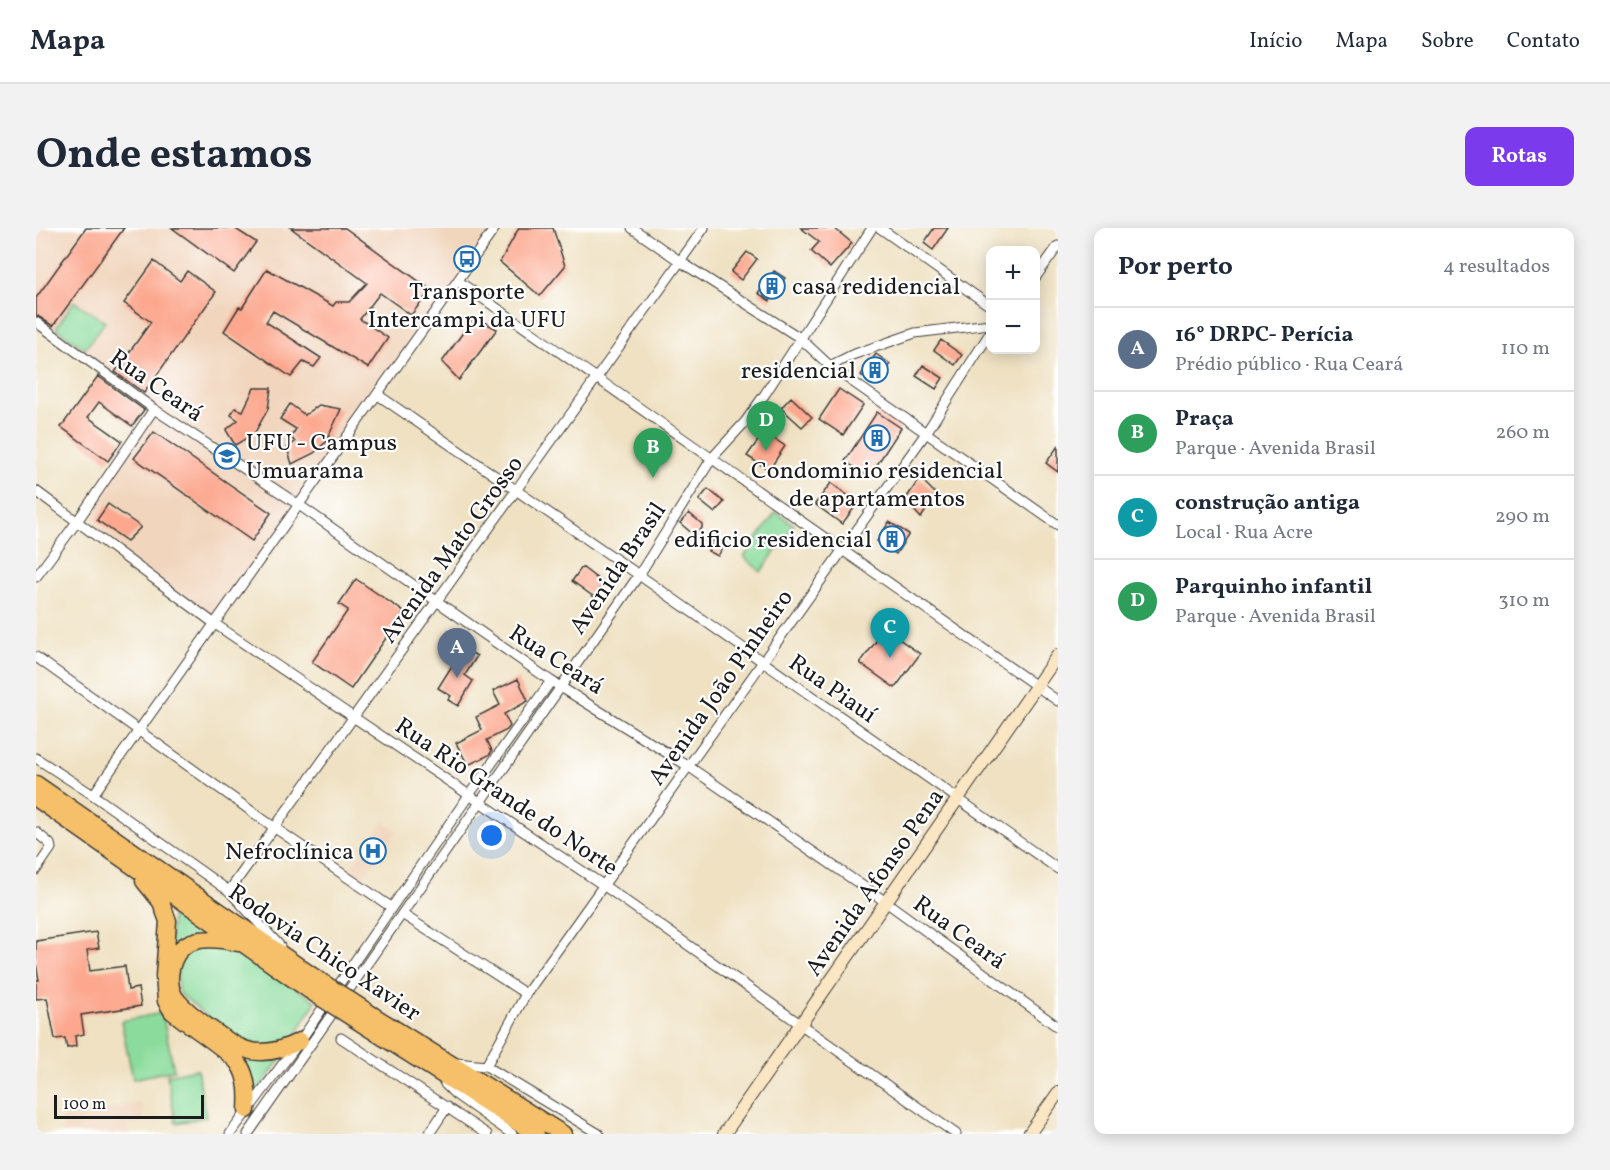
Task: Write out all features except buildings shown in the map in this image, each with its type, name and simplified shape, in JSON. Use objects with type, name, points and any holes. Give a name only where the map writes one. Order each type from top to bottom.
[{"type":"highway","name":"Rodovia Chico Xavier","points":[[36,784],[297,965],[311,984]]},
{"type":"highway","name":"Rodovia Chico Xavier","points":[[36,798],[244,944],[370,1021],[452,1063],[563,1134]]},
{"type":"highway","points":[[36,810],[87,833]]},
{"type":"highway","points":[[126,861],[156,895],[168,921],[164,976],[166,1001],[172,1011],[189,1026],[237,1062],[245,1079],[248,1097],[247,1110]]},
{"type":"highway","points":[[244,944],[208,939],[193,941],[182,948],[174,958],[170,972],[170,984],[174,996],[192,1015],[230,1043],[244,1050],[260,1052],[281,1050],[300,1041]]},
{"type":"highway","name":"Rodovia Chico Xavier","points":[[370,1021],[426,1065],[536,1134]]},
{"type":"street","points":[[93,795],[495,228]]},
{"type":"street","points":[[632,228],[800,338],[830,366],[1058,525]]},
{"type":"street","name":"Avenida Mato Grosso","points":[[229,891],[704,228]]},
{"type":"street","name":"Avenida Brasil","points":[[248,1134],[639,575],[712,458],[745,422],[872,228]]},
{"type":"street","points":[[880,228],[986,303]]},
{"type":"street","points":[[1040,271],[1058,246]]},
{"type":"street","points":[[458,281],[1058,701]]},
{"type":"street","name":"Rua Ceará","points":[[36,322],[154,409],[438,601],[551,681],[688,766],[886,902],[1058,1027]]},
{"type":"street","points":[[830,366],[852,355],[915,333],[986,324]]},
{"type":"street","name":"Avenida João Pinheiro","points":[[486,1066],[526,994],[926,433],[986,339]]},
{"type":"street","name":"Rua Piauí","points":[[378,395],[1058,869]]},
{"type":"street","points":[[36,577],[77,522],[154,409]]},
{"type":"street","name":"Rua Rio Grande do Norte","points":[[36,491],[215,624],[355,716],[603,885],[956,1134]]},
{"type":"street","name":"Avenida Afonso Pena","points":[[724,1134],[1058,655]]},
{"type":"street","points":[[36,657],[275,828],[391,907]]},
{"type":"street","points":[[230,1134],[300,1041],[469,795],[551,681]]},
{"type":"street","points":[[36,758],[93,795],[229,891],[297,965]]},
{"type":"street","points":[[36,832],[46,839],[51,848],[36,870]]},
{"type":"street","points":[[402,914],[526,994]]},
{"type":"street","points":[[341,1038],[487,1134]]},
{"type":"street","points":[[452,1063],[486,1066],[599,1134]]},
{"type":"street","points":[[426,1065],[455,1094],[512,1134]]},
{"type":"street","points":[[1029,1134],[1058,1093]]},
{"type":"street","points":[[429,1134],[447,1107]]},
{"type":"shaded area","name":"UFU - Campus Umuarama","points":[[36,228],[493,228],[215,623],[76,521],[155,408],[36,322]]},
{"type":"shaded area","name":"Nefroclínica","points":[[383,822],[398,831],[361,880],[349,871]]},
{"type":"shaded area","points":[[141,1103],[144,1122],[127,1125],[128,1134],[63,1134],[60,1118]]},
{"type":"green space","points":[[74,301],[105,322],[85,349],[56,328]]},
{"type":"green space","points":[[776,512],[794,525],[761,572],[744,557]]},
{"type":"green space","points":[[169,899],[215,935],[193,938],[175,947],[168,974],[169,986],[179,1006],[217,1039],[243,1053],[261,1057],[284,1054],[251,1100],[249,1081],[243,1066],[223,1046],[185,1020],[169,999],[165,980],[171,927]]},
{"type":"green space","points":[[204,944],[233,948],[316,1001],[296,1035],[276,1047],[235,1040],[179,993],[177,975],[180,962],[188,953]]},
{"type":"green space","points":[[162,1013],[174,1070],[133,1079],[121,1021]]},
{"type":"green space","points":[[197,1069],[206,1117],[176,1123],[167,1075]]},
{"type":"place","name":"Transporte Intercampi da UFU","points":[[467,259]]},
{"type":"place","name":"casa redidencial","points":[[772,286]]},
{"type":"place","name":"residencial","points":[[875,370]]},
{"type":"place","name":"Condominio residencial de apartamentos","points":[[877,438]]},
{"type":"place","name":"Parquinho infantil","points":[[766,451]]},
{"type":"place","name":"UFU - Campus Umuarama","points":[[227,456]]},
{"type":"place","name":"Praça","points":[[653,478]]},
{"type":"place","name":"edificio residencial","points":[[892,539]]},
{"type":"place","name":"construção antiga","points":[[890,658]]},
{"type":"place","name":"16° DRPC- Perícia","points":[[457,678]]},
{"type":"place","name":"Nefroclínica","points":[[373,851]]}]
